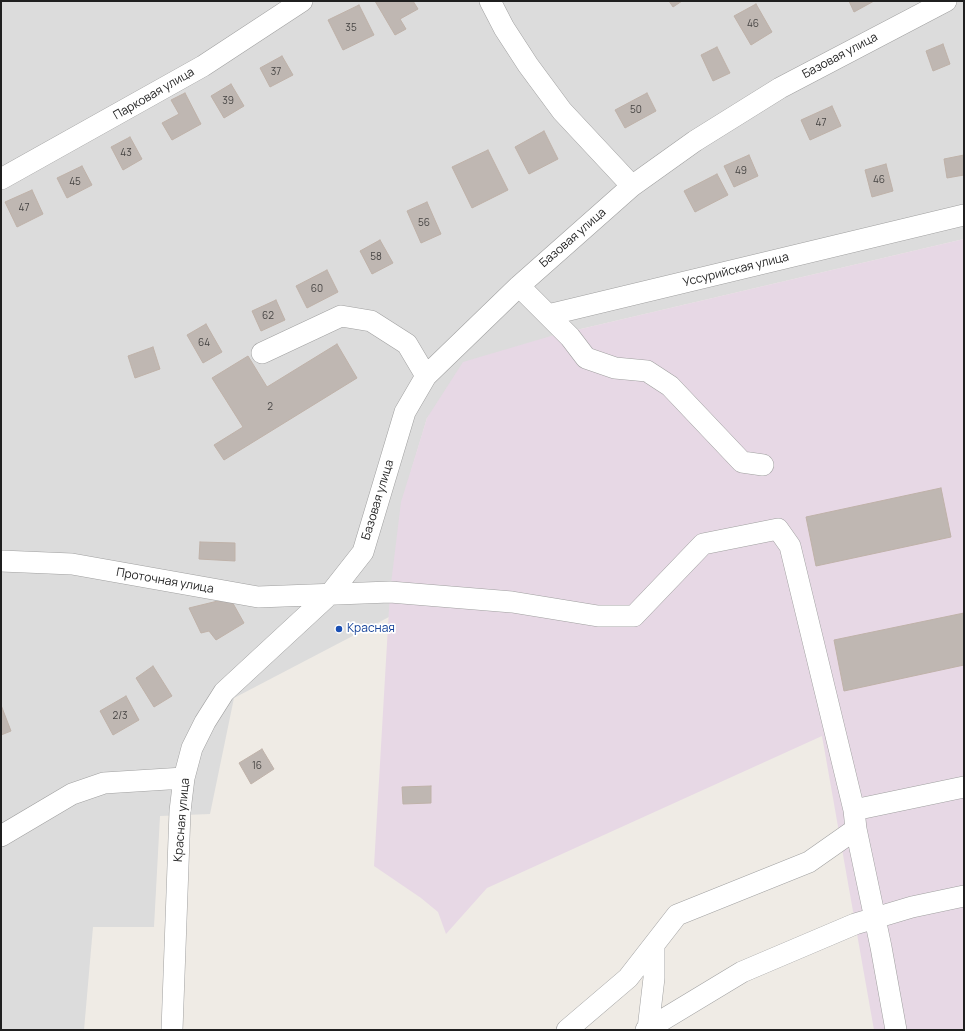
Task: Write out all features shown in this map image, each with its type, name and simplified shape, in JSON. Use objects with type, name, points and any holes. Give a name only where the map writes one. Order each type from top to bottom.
[{"type":"street","name":"Парковая улица","points":[[1,179],[203,66],[302,1]]},
{"type":"street","points":[[490,1],[504,28],[528,65],[562,111],[632,186]]},
{"type":"street","name":"Базовая улица","points":[[330,594],[363,552],[405,412],[426,376],[519,286],[632,186],[695,141],[780,88],[946,1]]},
{"type":"street","name":"Уссурийская улица","points":[[548,315],[964,215]]},
{"type":"street","points":[[519,286],[570,337],[586,358],[615,368],[647,371],[670,386],[742,462],[763,465]]},
{"type":"street","points":[[262,353],[341,316],[371,321],[407,344],[426,376]]},
{"type":"street","name":"Проточная улица","points":[[1,561],[72,564],[258,597],[390,592],[512,602],[598,616],[634,616],[703,544],[778,529],[790,546],[855,820]]},
{"type":"street","name":"Красная улица","points":[[172,1030],[180,811],[184,778],[192,748],[205,722],[224,692],[330,594]]},
{"type":"street","points":[[1,836],[72,794],[104,783],[184,778]]},
{"type":"street","points":[[567,1030],[628,978],[677,914],[809,862],[855,820],[964,787]]},
{"type":"street","points":[[855,820],[896,1030]]},
{"type":"street","points":[[647,1030],[742,972],[855,924],[912,906],[964,896]]},
{"type":"street","points":[[647,1030],[654,978],[654,946]]},
{"type":"shaded area","points":[[1,1],[964,1],[964,239],[551,336],[427,418],[402,502],[389,617],[234,698],[210,814],[160,816],[154,927],[93,927],[84,1030],[1,1030]]},
{"type":"shaded area","points":[[964,239],[964,1030],[874,1030],[822,736],[487,888],[446,934],[438,912],[421,898],[374,866],[390,592],[401,502],[427,418],[463,362],[551,336]]},
{"type":"building","points":[[375,1],[413,1],[418,9],[400,19],[406,29],[395,35]]},
{"type":"building","points":[[669,1],[682,1],[673,7]]},
{"type":"building","points":[[849,1],[874,1],[854,12]]},
{"type":"building","points":[[756,4],[772,32],[751,45],[734,16]]},
{"type":"building","points":[[359,5],[374,35],[343,50],[328,20]]},
{"type":"building","points":[[943,44],[950,64],[933,71],[926,51]]},
{"type":"building","points":[[717,47],[730,73],[713,81],[701,55]]},
{"type":"building","points":[[282,56],[293,75],[270,87],[260,68]]},
{"type":"building","points":[[231,84],[244,106],[224,118],[211,96]]},
{"type":"building","points":[[185,93],[201,124],[172,140],[162,123],[179,114],[171,100]]},
{"type":"building","points":[[647,93],[656,111],[625,128],[615,110]]},
{"type":"building","points":[[832,106],[841,126],[810,140],[801,120]]},
{"type":"building","points":[[544,131],[558,159],[529,174],[515,147]]},
{"type":"building","points":[[130,137],[142,159],[123,170],[111,147]]},
{"type":"building","points":[[488,150],[508,190],[472,208],[452,167]]},
{"type":"building","points":[[749,155],[758,176],[734,187],[724,166]]},
{"type":"building","points":[[964,155],[964,175],[947,178],[944,159]]},
{"type":"building","points":[[886,164],[893,191],[872,197],[865,170]]},
{"type":"building","points":[[82,166],[92,185],[67,198],[57,178]]},
{"type":"building","points":[[717,174],[728,195],[695,212],[684,191]]},
{"type":"building","points":[[32,190],[43,214],[17,227],[5,202]]},
{"type":"building","points":[[427,202],[441,234],[421,243],[407,211]]},
{"type":"building","points":[[380,240],[393,263],[372,274],[360,251]]},
{"type":"building","points":[[327,270],[338,292],[307,308],[296,286]]},
{"type":"building","points":[[276,300],[285,320],[261,331],[252,311]]},
{"type":"building","points":[[206,324],[222,352],[203,363],[187,335]]},
{"type":"building","points":[[337,344],[357,378],[224,460],[214,445],[243,427],[212,378],[248,356],[267,387]]},
{"type":"building","points":[[153,347],[160,369],[135,378],[128,356]]},
{"type":"building","points":[[941,488],[951,537],[816,566],[806,517]]},
{"type":"building","points":[[200,542],[235,543],[235,561],[199,559]]},
{"type":"building","points":[[230,598],[244,623],[216,640],[209,631],[201,633],[189,608]]},
{"type":"building","points":[[964,613],[964,665],[844,691],[834,640]]},
{"type":"building","points":[[153,666],[172,696],[154,707],[136,678]]},
{"type":"building","points":[[126,696],[139,720],[113,735],[100,711]]},
{"type":"building","points":[[1,705],[11,731],[1,735]]},
{"type":"building","points":[[262,749],[274,769],[251,784],[239,763]]},
{"type":"building","points":[[431,786],[431,803],[403,804],[402,787]]},
{"type":"place","name":"Красная","points":[[339,629]]}]
